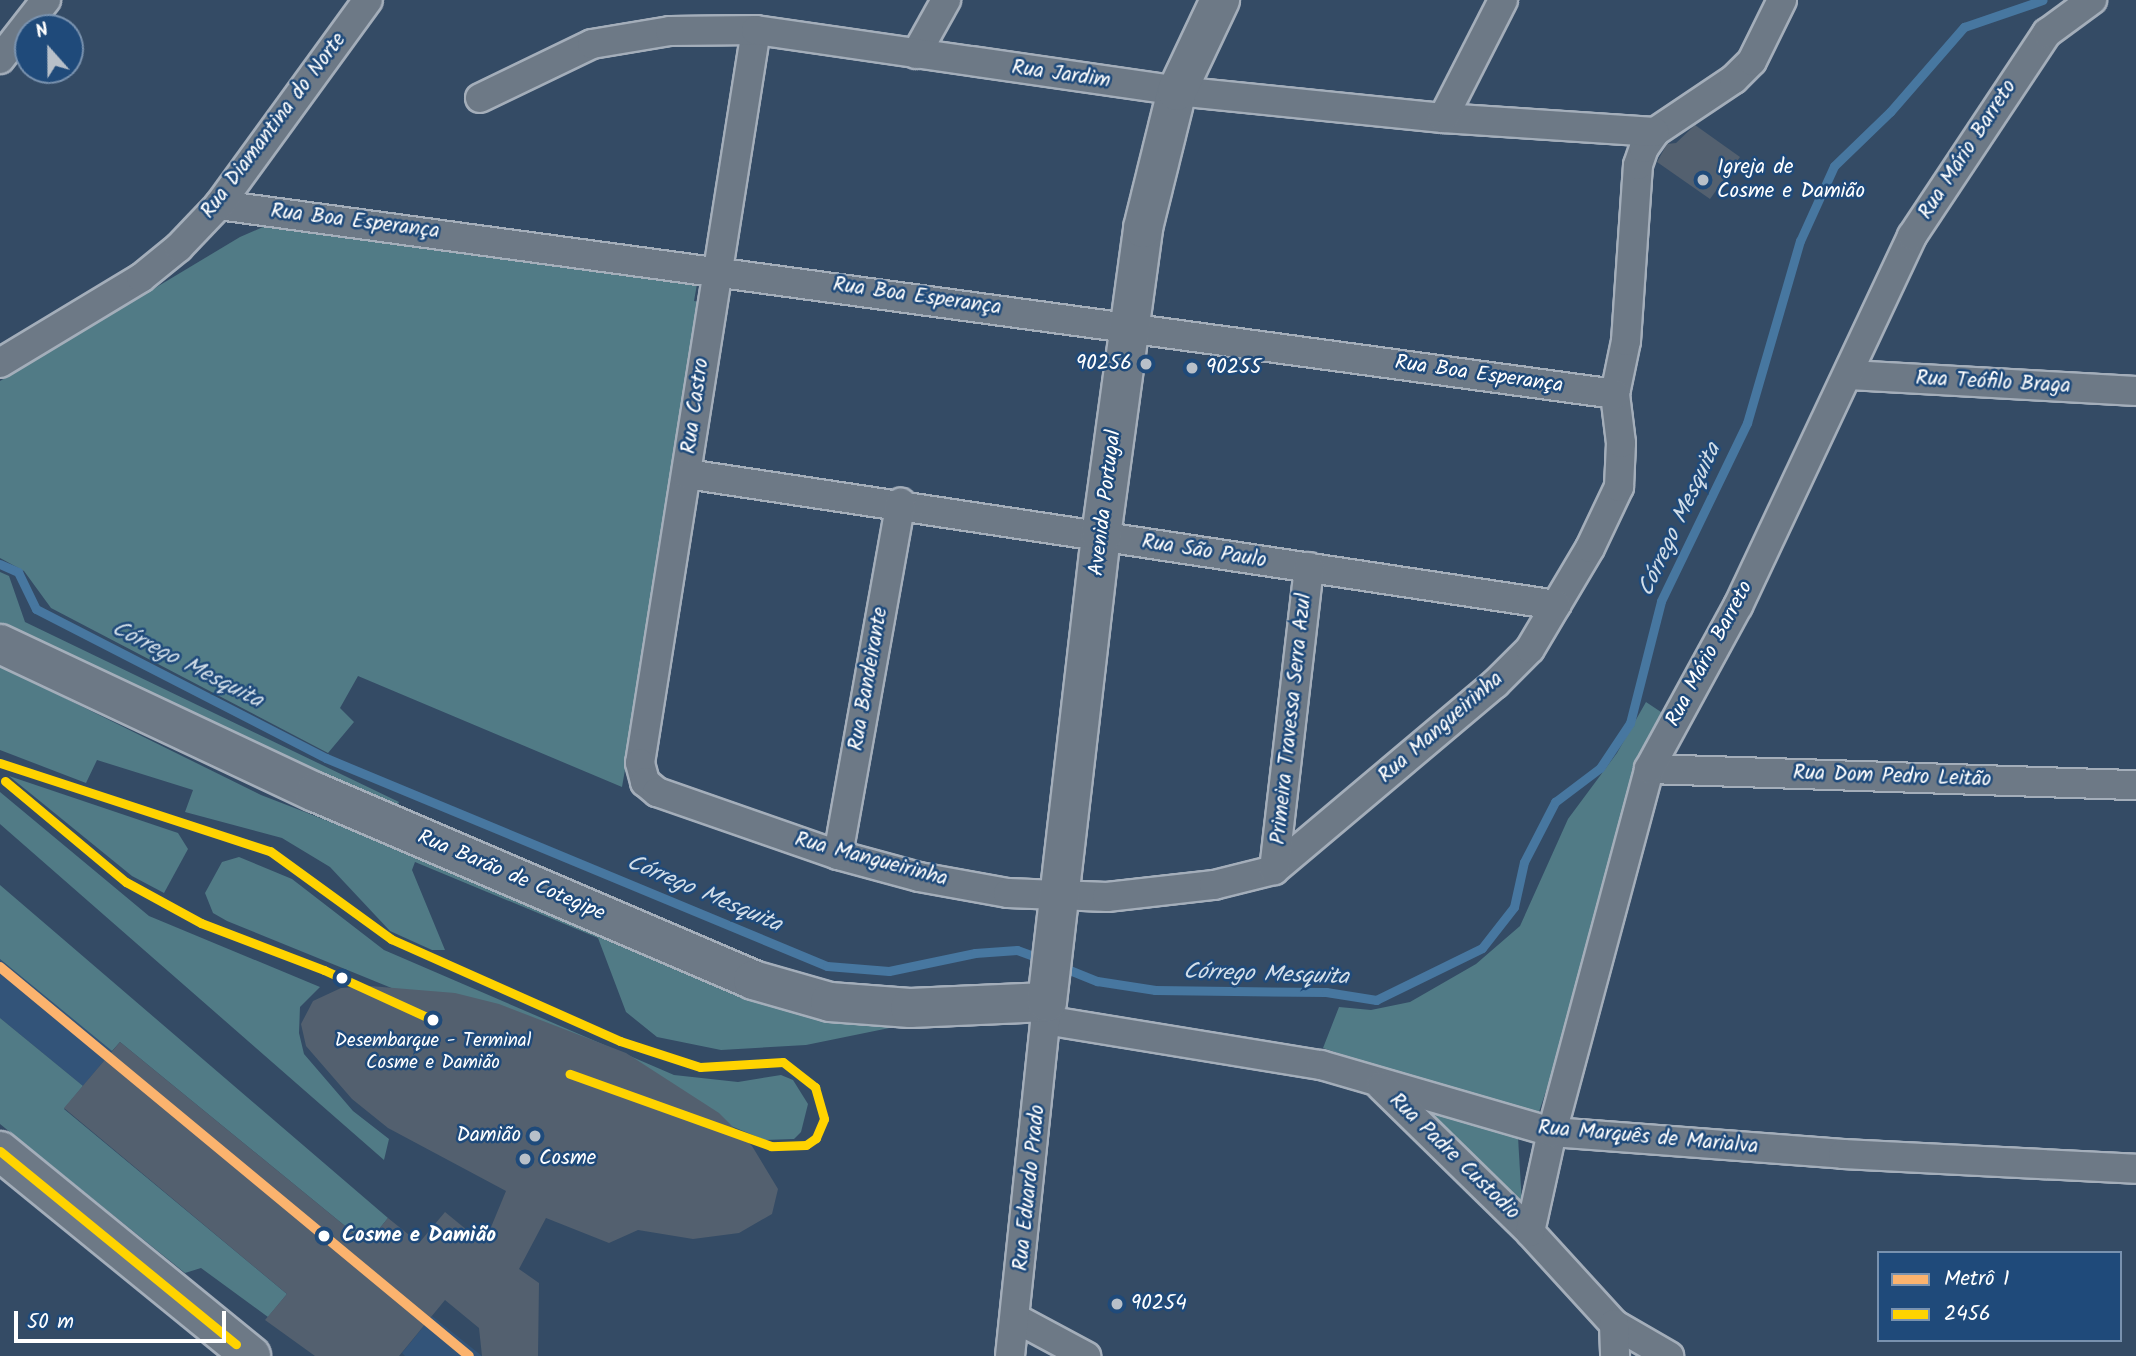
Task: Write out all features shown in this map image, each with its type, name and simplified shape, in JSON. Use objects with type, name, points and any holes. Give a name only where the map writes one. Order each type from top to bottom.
[{"type":"street","points":[[0,59],[46,0]]},
{"type":"street","name":"Rua Diamantina do Norte","points":[[0,363],[141,278],[219,205],[368,0]]},
{"type":"street","points":[[916,54],[946,0]]},
{"type":"street","name":"Avenida Portugal","points":[[1050,983],[1062,898],[1101,536],[1143,228],[1177,91],[1220,0]]},
{"type":"street","points":[[1443,118],[1503,0]]},
{"type":"street","name":"Rua Mangueirinha","points":[[645,782],[657,792],[838,855],[919,877],[1062,898],[1214,885],[1274,870],[1495,684],[1530,649],[1590,548],[1619,487],[1621,443],[1615,394],[1628,328],[1638,165],[1656,132],[1734,79],[1764,44],[1778,8],[1804,0]]},
{"type":"street","name":"Rua Mário Barreto","points":[[1530,1232],[1552,1132],[1649,769],[1738,606],[1850,375],[1912,236],[2014,77],[2047,33],[2092,0]]},
{"type":"street","name":"Rua Jardim","points":[[480,98],[592,44],[670,31],[756,30],[1177,91],[1443,118],[1656,132]]},
{"type":"street","name":"Rua Castro","points":[[645,782],[640,763],[687,474],[715,270],[756,30]]},
{"type":"street","name":"Rua Boa Esperança","points":[[219,205],[715,270],[1615,394]]},
{"type":"street","name":"Rua Teófilo Braga","points":[[1850,375],[2136,391]]},
{"type":"street","name":"Rua São Paulo","points":[[687,474],[901,502],[1101,536],[1556,604]]},
{"type":"street","name":"Rua Bandeirante","points":[[838,855],[901,502]]},
{"type":"street","name":"Primeira Travessa Serra Azul","points":[[1274,870],[1309,568]]},
{"type":"street","name":"Rua Barão de Cotegipe","points":[[0,644],[315,792],[753,981],[830,1002],[910,1008],[1050,983]]},
{"type":"street","name":"Rua Dom Pedro Leitão","points":[[1649,769],[2136,785]]},
{"type":"street","name":"Rua Marquês de Marialva","points":[[1050,983],[1259,1053],[1377,1082],[1552,1132],[1843,1154],[2136,1169]]},
{"type":"street","name":"Rua Eduardo Prado","points":[[1010,1356],[1050,983]]},
{"type":"street","name":"Rua Padre Custodio","points":[[1377,1082],[1530,1232]]},
{"type":"street","points":[[0,1151],[236,1352]]},
{"type":"street","points":[[1530,1232],[1614,1324],[1669,1356]]},
{"type":"street","points":[[1015,1318],[1086,1356]]},
{"type":"street","points":[[1614,1324],[1615,1356]]},
{"type":"shaded area","points":[[0,959],[112,1051],[83,1086],[0,1018]]},
{"type":"shaded area","points":[[432,1316],[482,1356],[405,1356],[402,1353]]},
{"type":"green space","points":[[291,224],[697,284],[694,301],[707,303],[622,787],[358,676],[340,708],[354,722],[328,753],[51,608],[24,571],[0,558],[0,381],[240,237],[263,227]]},
{"type":"green space","points":[[0,572],[9,576],[25,622],[399,802],[395,808],[0,633]]},
{"type":"green space","points":[[0,666],[261,795],[576,917],[904,1025],[806,1045],[721,1050],[657,1037],[626,1012],[598,938],[415,862],[412,870],[445,950],[432,950],[390,931],[330,867],[282,838],[185,812],[193,790],[97,760],[86,783],[0,750]]},
{"type":"green space","points":[[1646,702],[1670,718],[1536,1121],[1323,1048],[1339,1007],[1371,1010],[1410,1002],[1476,964],[1520,926],[1568,819],[1617,753]]},
{"type":"green space","points":[[9,776],[178,833],[188,849],[164,893],[132,876]]},
{"type":"green space","points":[[0,792],[149,916],[320,987],[300,1007],[299,1033],[304,1054],[353,1111],[389,1139],[384,1160],[0,824]]},
{"type":"green space","points":[[239,857],[292,879],[384,950],[674,1075],[738,1082],[781,1075],[793,1080],[808,1104],[801,1132],[794,1139],[765,1140],[227,921],[213,913],[205,893],[222,862]]},
{"type":"green space","points":[[0,885],[388,1218],[367,1244],[120,1042],[112,1051],[0,959]]},
{"type":"green space","points":[[0,1018],[83,1086],[64,1109],[287,1294],[268,1317],[201,1268],[185,1273],[0,1124]]},
{"type":"green space","points":[[1419,1108],[1518,1137],[1522,1205]]},
{"type":"building","name":"Igreja de Cosme e Damião","points":[[1695,125],[1740,157],[1710,199],[1657,162],[1667,144],[1676,143]]},
{"type":"building","points":[[370,986],[455,993],[499,1004],[626,1053],[719,1113],[752,1146],[778,1189],[772,1214],[739,1233],[693,1239],[638,1230],[609,1243],[546,1218],[519,1269],[539,1283],[538,1356],[482,1356],[479,1328],[445,1300],[399,1356],[315,1356],[265,1320],[287,1294],[64,1108],[120,1042],[367,1244],[388,1218],[419,1243],[445,1212],[484,1244],[506,1191],[388,1128],[352,1099],[306,1046],[301,1024],[313,1001],[341,988]]},
{"type":"waterway","name":"Córrego Mesquita","points":[[1062,967],[1097,981],[1155,990],[1326,992],[1376,1000],[1482,948],[1514,907],[1524,862],[1555,802],[1600,768],[1630,723],[1661,601],[1747,423],[1800,241],[1834,166],[1890,112],[1964,27],[2043,0]]},
{"type":"waterway","name":"Córrego Mesquita","points":[[0,564],[18,572],[36,609],[326,758],[827,966],[889,971],[975,953],[1017,950],[1042,959]]},
{"type":"metro line","name":"1","points":[[0,967],[469,1356]]},
{"type":"transit line","name":"2456","points":[[0,763],[270,851],[391,939],[620,1041],[700,1067],[783,1062],[815,1087],[824,1119],[816,1138],[806,1145],[771,1146],[570,1074]]},
{"type":"transit line","name":"2456","points":[[5,781],[126,882],[201,923],[324,970],[433,1020]]},
{"type":"transit line","name":"2456","points":[[0,1151],[236,1344]]},
{"type":"place","name":"Igreja de Cosme e Damião","points":[[1703,180]]},
{"type":"place","name":"90256","points":[[1146,364]]},
{"type":"place","name":"90255","points":[[1192,368]]},
{"type":"place","name":"Desembarque - Terminal Cosme e Damião","points":[[433,1020]]},
{"type":"place","name":"Damião","points":[[535,1136]]},
{"type":"place","name":"Cosme","points":[[525,1159]]},
{"type":"place","name":"Cosme e Damião","points":[[324,1236]]},
{"type":"place","name":"90254","points":[[1117,1304]]}]
